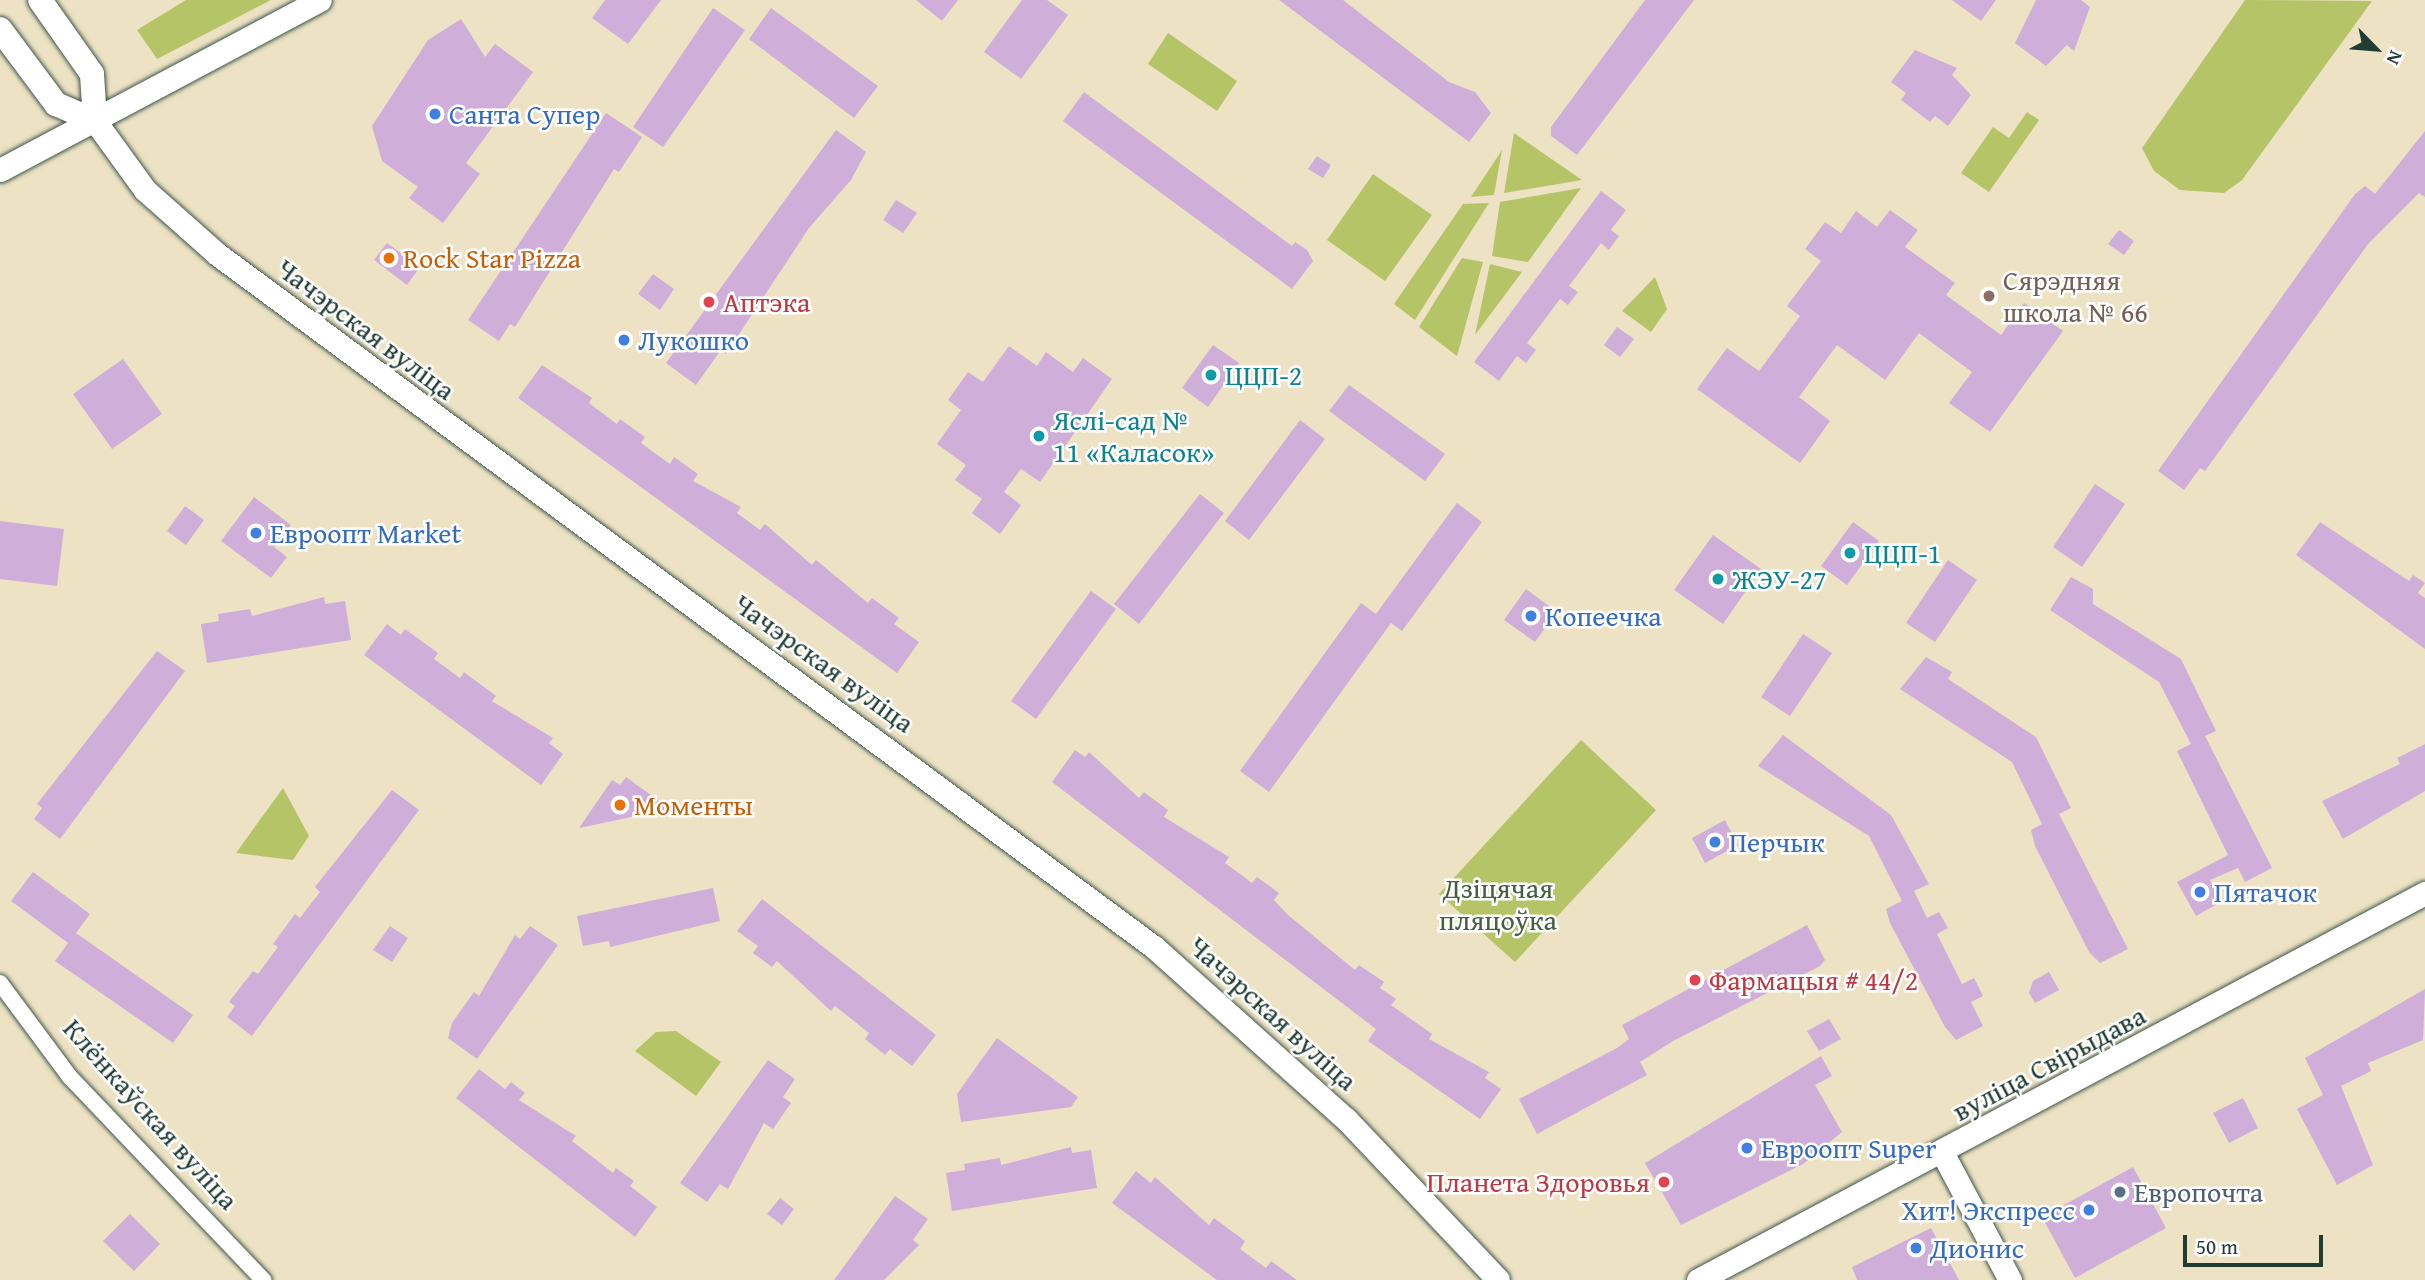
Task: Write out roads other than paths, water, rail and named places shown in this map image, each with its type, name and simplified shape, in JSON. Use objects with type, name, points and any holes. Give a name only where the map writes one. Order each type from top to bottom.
[{"type":"main road","points":[[40,0],[92,74],[94,121]]},
{"type":"main road","points":[[0,170],[320,0]]},
{"type":"main road","points":[[0,29],[55,104],[94,121]]},
{"type":"main road","name":"Чачэрская вуліца","points":[[94,121],[145,190],[217,254],[1154,947],[1346,1119],[1498,1280]]},
{"type":"main road","name":"вуліца Свірыдава","points":[[1698,1280],[1943,1154],[2425,893]]},
{"type":"main road","points":[[1943,1154],[2010,1280]]},
{"type":"street","name":"Клёнкаўская вуліца","points":[[0,983],[69,1076],[263,1280]]},
{"type":"place","name":"Санта Супер","points":[[435,114]]},
{"type":"place","name":"Rock Star Pizza","points":[[389,258]]},
{"type":"place","name":"Сярэдняя школа № 66","points":[[1989,296]]},
{"type":"place","name":"Аптэка","points":[[709,302]]},
{"type":"place","name":"Лукошко","points":[[624,340]]},
{"type":"place","name":"ЦЦП-2","points":[[1211,375]]},
{"type":"place","name":"Яслі-сад № 11 «Каласок»","points":[[1039,436]]},
{"type":"place","name":"Евроопт Market","points":[[256,533]]},
{"type":"place","name":"ЦЦП-1","points":[[1850,553]]},
{"type":"place","name":"ЖЭУ-27","points":[[1718,579]]},
{"type":"place","name":"Копеечка","points":[[1531,616]]},
{"type":"place","name":"Моменты","points":[[620,805]]},
{"type":"place","name":"Перчык","points":[[1715,842]]},
{"type":"place","name":"Пятачок","points":[[2200,892]]},
{"type":"place","name":"Фармацыя # 44/2","points":[[1695,980]]},
{"type":"place","name":"Евроопт Super","points":[[1747,1148]]},
{"type":"place","name":"Планета Здоровья","points":[[1664,1182]]},
{"type":"place","name":"Европочта","points":[[2120,1192]]},
{"type":"place","name":"Хит! Экспресс","points":[[2089,1210]]},
{"type":"place","name":"Дионис","points":[[1916,1248]]},
{"type":"park label","name":"Дзіцячая пляцоўка","points":[[1498,904]]}]
